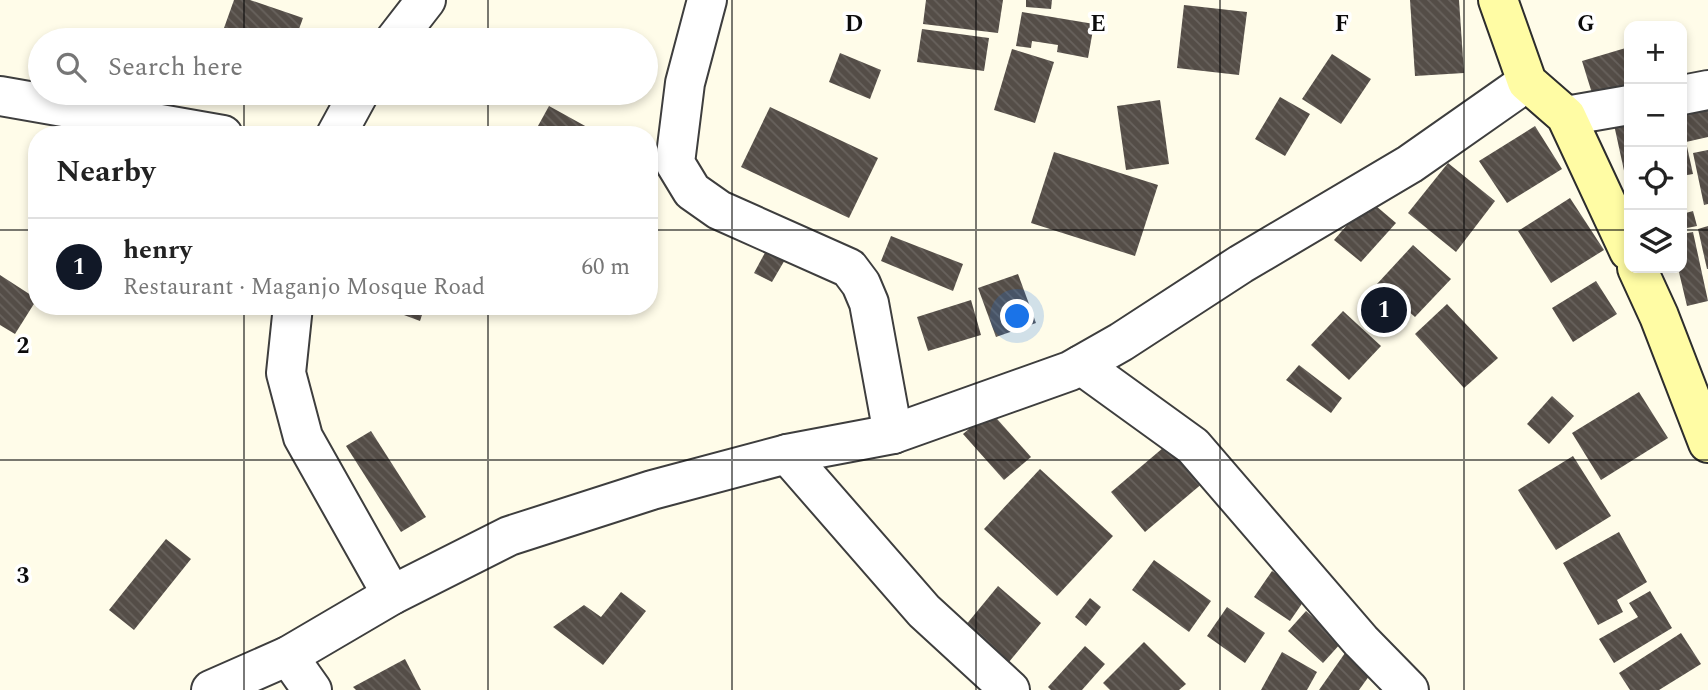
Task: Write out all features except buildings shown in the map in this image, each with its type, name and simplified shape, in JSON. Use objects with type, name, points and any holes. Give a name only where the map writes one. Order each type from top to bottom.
[{"type":"street","points":[[404,28],[426,0]]},
{"type":"street","points":[[707,0],[685,83],[675,163],[692,191],[719,210],[849,268],[861,284],[869,303],[893,434]]},
{"type":"street","points":[[1498,0],[1527,82],[1566,116],[1624,240]]},
{"type":"street","points":[[211,690],[289,656],[392,595],[509,536],[652,490],[787,454],[893,434],[1070,371],[1121,342],[1241,264],[1410,164],[1527,82]]},
{"type":"street","points":[[1687,94],[1708,90]]},
{"type":"street","points":[[0,96],[28,101]]},
{"type":"street","points":[[51,105],[172,126]]},
{"type":"street","points":[[341,126],[352,105]]},
{"type":"street","points":[[1566,116],[1624,106]]},
{"type":"street","points":[[1639,273],[1659,316],[1708,443]]},
{"type":"street","points":[[292,315],[286,373],[303,437],[392,595]]},
{"type":"street","points":[[1081,365],[1193,446],[1361,641],[1409,690]]},
{"type":"street","points":[[787,454],[925,611],[1010,690]]},
{"type":"street","points":[[289,656],[312,690]]},
{"type":"place","name":"henry","points":[[1384,310]]}]
